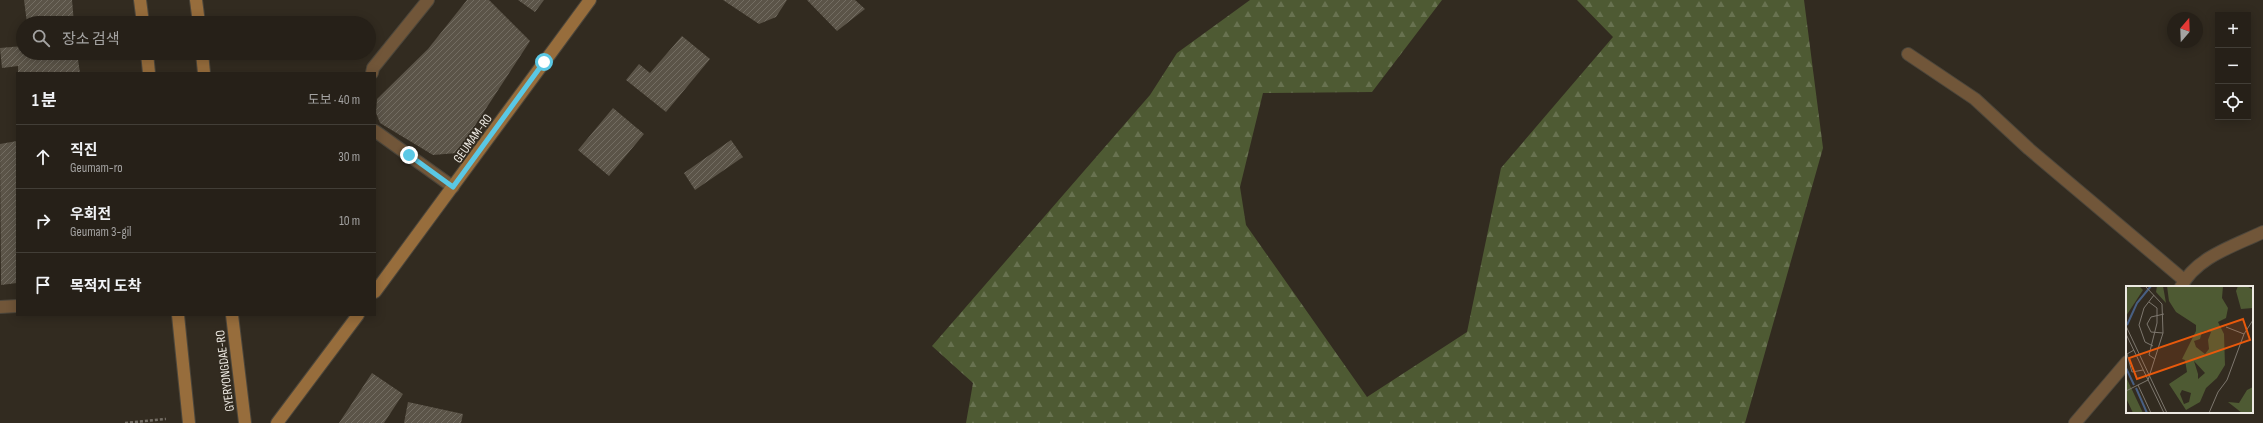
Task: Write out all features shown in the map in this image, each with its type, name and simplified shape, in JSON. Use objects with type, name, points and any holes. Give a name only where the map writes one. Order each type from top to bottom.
[{"type":"street","points":[[140,0],[142,16]]},
{"type":"street","points":[[196,0],[198,16]]},
{"type":"street","points":[[372,72],[373,68],[428,0]]},
{"type":"street","name":"GEUMAM-RO","points":[[376,291],[590,0]]},
{"type":"street","points":[[1908,54],[1975,99],[2029,149],[2182,284],[2205,259],[2263,232]]},
{"type":"street","points":[[148,60],[149,72]]},
{"type":"street","points":[[203,60],[204,72]]},
{"type":"street","points":[[376,132],[453,187]]},
{"type":"street","points":[[0,307],[16,306]]},
{"type":"street","points":[[178,316],[189,420]]},
{"type":"street","name":"GYERYONGDAE-RO","points":[[232,316],[245,423]]},
{"type":"street","points":[[277,423],[357,316]]},
{"type":"street","points":[[2076,423],[2126,363]]},
{"type":"path","points":[[125,423],[189,420]]},
{"type":"green space","points":[[1250,0],[1442,0],[1372,92],[1263,93],[1240,187],[1246,225],[1367,397],[1467,332],[1501,168],[1613,37],[1577,0],[1804,0],[1823,148],[1745,423],[966,423],[973,383],[932,346],[1150,95],[1177,53]]},
{"type":"building","points":[[24,0],[72,0],[73,16],[26,16]]},
{"type":"building","points":[[467,0],[489,0],[530,41],[457,153],[433,155],[380,123],[376,113],[377,99],[428,49]]},
{"type":"building","points":[[518,0],[544,0],[535,12]]},
{"type":"building","points":[[723,0],[787,0],[776,17],[759,24]]},
{"type":"building","points":[[807,0],[855,0],[865,9],[837,31]]},
{"type":"building","points":[[682,36],[710,59],[666,112],[626,80],[639,64],[650,73]]},
{"type":"building","points":[[16,47],[16,60],[78,60],[80,72],[18,72],[18,66],[2,68],[0,48]]},
{"type":"building","points":[[613,108],[644,134],[609,176],[578,150]]},
{"type":"building","points":[[731,140],[743,157],[695,190],[684,173]]},
{"type":"building","points":[[16,141],[16,283],[1,285],[0,144]]},
{"type":"building","points":[[372,373],[403,394],[384,423],[339,423]]},
{"type":"building","points":[[408,402],[463,414],[461,423],[404,423]]},
{"type":"route","points":[[409,155],[453,187],[544,62]]}]
